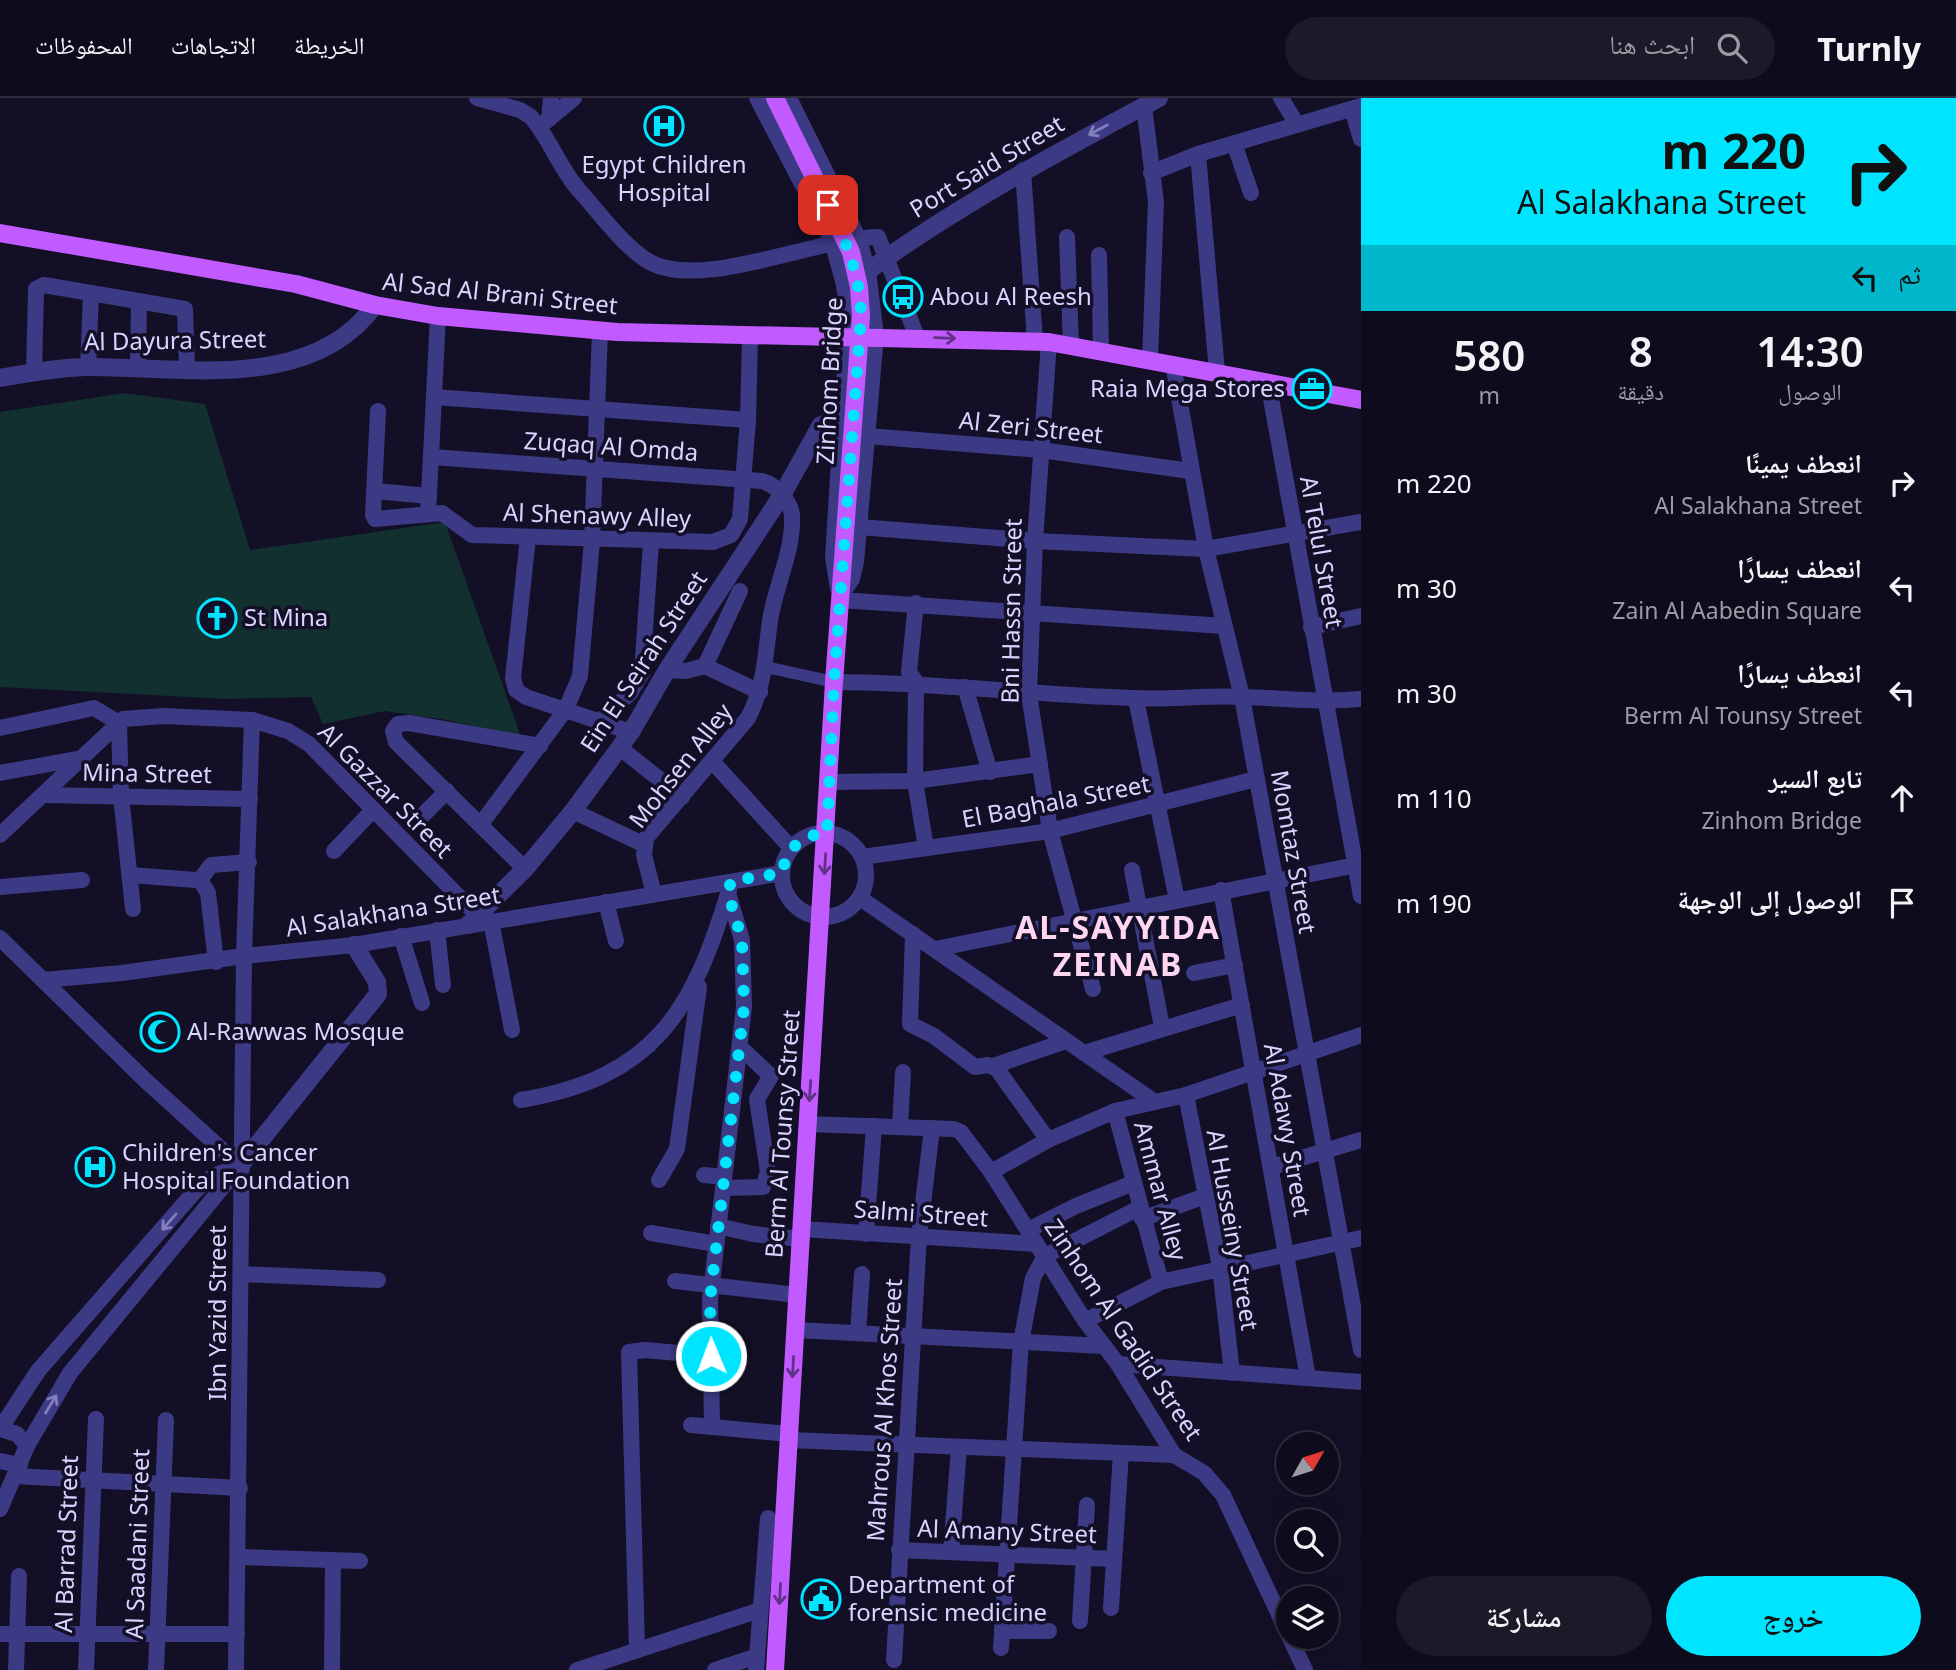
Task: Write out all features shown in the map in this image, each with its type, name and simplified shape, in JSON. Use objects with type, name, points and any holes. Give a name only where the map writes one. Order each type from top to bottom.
[{"type":"main road","name":"Zinhom Bridge","points":[[775,98],[851,252],[861,303],[840,598]]},
{"type":"main road","name":"Al Sad Al Brani Street","points":[[0,233],[296,285],[375,305],[438,316],[600,331],[750,336],[876,335],[1042,341],[1101,349],[1361,400]]},
{"type":"main road","name":"Berm Al Tounsy Street","points":[[775,1670],[840,598]]},
{"type":"street","points":[[477,98],[520,110],[544,123],[576,187],[635,249],[657,266],[687,271],[716,270],[832,242],[858,237],[878,237],[917,337]]},
{"type":"street","points":[[544,123],[551,98]]},
{"type":"street","points":[[544,123],[574,98]]},
{"type":"street","name":"Berm Al Tounsy Street","points":[[757,98],[832,242],[845,288],[847,335],[832,558],[840,598]]},
{"type":"street","name":"Berm Al Tounsy Street","points":[[789,98],[858,237],[868,271],[876,335],[854,572],[840,598]]},
{"type":"street","points":[[1286,100],[1296,123]]},
{"type":"street","points":[[1150,359],[1156,222],[1151,173],[1151,102]]},
{"type":"street","name":"Port Said Street","points":[[845,288],[886,257],[1023,170],[1151,102]]},
{"type":"street","points":[[1151,173],[1198,154],[1296,123],[1357,108],[1361,139]]},
{"type":"street","points":[[1234,143],[1251,193]]},
{"type":"street","points":[[1198,154],[1217,372]]},
{"type":"street","name":"Bni Hassn Street","points":[[1023,170],[1042,341],[1041,450],[1029,694],[1050,831],[1072,920],[1093,989]]},
{"type":"street","points":[[1067,237],[1071,345]]},
{"type":"street","points":[[1099,255],[1101,349]]},
{"type":"street","points":[[34,372],[36,289],[44,285],[187,312],[187,369]]},
{"type":"street","points":[[88,368],[91,293]]},
{"type":"street","points":[[138,368],[139,301]]},
{"type":"street","name":"Al Dayura Street","points":[[0,377],[88,368],[242,369],[286,362],[316,351],[339,338],[355,327],[375,305]]},
{"type":"street","points":[[428,514],[438,316]]},
{"type":"street","points":[[481,824],[566,709],[577,687],[583,661],[592,541],[600,331]]},
{"type":"street","name":"Al Shenawy Alley","points":[[378,411],[373,515],[375,519],[447,514],[461,530],[472,535],[592,541],[724,540],[737,528],[740,519],[748,420],[750,336]]},
{"type":"street","name":"Momtaz Street","points":[[1173,363],[1190,471],[1206,549],[1242,697],[1323,1152],[1344,1242],[1361,1350]]},
{"type":"street","name":"Al Telul Street","points":[[1268,382],[1311,627],[1358,864],[1361,896]]},
{"type":"street","points":[[434,397],[748,420]]},
{"type":"street","name":"Ein El Seirah Street","points":[[479,920],[573,811],[620,748],[667,670],[782,495],[821,425],[843,418]]},
{"type":"street","name":"Al Zeri Street","points":[[867,436],[1041,450],[1190,471]]},
{"type":"street","name":"Zuqaq Al Omda","points":[[432,457],[766,482],[782,495]]},
{"type":"street","points":[[375,491],[429,496]]},
{"type":"street","name":"Mohsen Alley","points":[[653,894],[644,855],[646,838],[748,718],[760,692],[766,667],[771,615],[790,535],[792,514],[782,495]]},
{"type":"street","points":[[859,527],[1035,541],[1206,549],[1359,522],[1361,540]]},
{"type":"street","points":[[527,537],[514,684],[526,697],[631,732]]},
{"type":"street","points":[[601,720],[630,693],[642,673],[651,542]]},
{"type":"street","points":[[705,666],[740,591]]},
{"type":"street","points":[[840,598],[1224,626]]},
{"type":"street","points":[[916,603],[909,672],[916,682],[915,781],[926,848]]},
{"type":"street","points":[[1311,627],[1361,616]]},
{"type":"street","points":[[667,670],[705,666],[760,692]]},
{"type":"street","points":[[766,667],[834,682],[916,682],[1029,694],[1136,699],[1242,697],[1327,702],[1361,699]]},
{"type":"street","points":[[965,687],[990,772]]},
{"type":"street","points":[[1136,699],[1177,900]]},
{"type":"street","points":[[0,727],[94,708],[119,723]]},
{"type":"street","name":"Mina Street","points":[[119,723],[130,718],[164,716],[252,720],[288,731]]},
{"type":"street","points":[[244,957],[252,720]]},
{"type":"street","points":[[0,835],[119,723]]},
{"type":"street","points":[[119,723],[121,796],[133,909]]},
{"type":"street","points":[[525,869],[396,742],[393,731],[398,724],[415,723],[540,746]]},
{"type":"street","name":"Al Gazzar Street","points":[[288,731],[309,744],[479,920]]},
{"type":"street","points":[[620,748],[682,797]]},
{"type":"street","points":[[0,773],[82,758]]},
{"type":"street","points":[[712,761],[791,848]]},
{"type":"street","points":[[828,782],[915,781],[1040,764]]},
{"type":"street","name":"El Baghala Street","points":[[863,857],[1050,831],[1156,807],[1256,779]]},
{"type":"street","points":[[416,822],[447,791]]},
{"type":"street","name":"Mina Street","points":[[43,795],[250,799]]},
{"type":"street","points":[[334,851],[372,811]]},
{"type":"street","points":[[573,811],[645,845]]},
{"type":"street","points":[[827,833],[848,840],[863,857],[866,877],[860,898],[844,912],[822,917],[798,908],[789,898],[782,873],[791,848],[814,834],[827,833]]},
{"type":"street","points":[[200,880],[211,865],[249,862]]},
{"type":"street","points":[[935,949],[1358,864]]},
{"type":"street","points":[[1132,870],[1162,1027]]},
{"type":"street","name":"Al Salakhana Street","points":[[43,980],[354,945],[479,920],[653,894],[730,887],[782,873]]},
{"type":"street","points":[[130,875],[200,880]]},
{"type":"street","points":[[0,887],[82,880]]},
{"type":"street","points":[[200,880],[208,893],[216,962]]},
{"type":"street","points":[[521,1100],[565,1093],[617,1069],[652,1042],[686,1002],[730,887]]},
{"type":"street","points":[[712,1427],[712,1286],[744,1007],[743,949],[730,887]]},
{"type":"street","name":"Al Adawy Street","points":[[1221,890],[1308,1378]]},
{"type":"street","points":[[860,898],[1152,1100]]},
{"type":"street","points":[[607,902],[616,941]]},
{"type":"street","points":[[479,920],[512,1030]]},
{"type":"street","points":[[437,930],[443,985]]},
{"type":"street","points":[[913,934],[911,1024],[934,1036],[975,1067],[993,1066],[1066,1041]]},
{"type":"street","points":[[401,936],[422,1003]]},
{"type":"street","points":[[0,938],[145,1080],[240,1166]]},
{"type":"street","points":[[0,1509],[27,1446],[70,1373],[378,994],[377,982],[354,945]]},
{"type":"street","name":"Ibn Yazid Street","points":[[236,1670],[244,957]]},
{"type":"street","points":[[1194,973],[1235,965]]},
{"type":"street","points":[[659,1180],[677,1149],[701,968]]},
{"type":"street","points":[[1084,1053],[1162,1027],[1242,1005]]},
{"type":"street","points":[[992,1172],[1048,1140],[1115,1111],[1152,1100],[1186,1095],[1361,1035]]},
{"type":"street","points":[[704,1175],[724,1182],[763,1187],[768,1172],[757,1099],[771,1076],[740,1047]]},
{"type":"street","points":[[993,1066],[1048,1140]]},
{"type":"street","points":[[900,1126],[903,1072]]},
{"type":"street","name":"Al Husseiny Street","points":[[1186,1095],[1220,1267],[1232,1373]]},
{"type":"street","name":"Ammar Alley","points":[[1115,1111],[1161,1282]]},
{"type":"street","points":[[807,1124],[932,1128]]},
{"type":"street","points":[[866,1234],[874,1126]]},
{"type":"street","name":"Zinhom Al Gadid Street","points":[[932,1128],[961,1132],[992,1172],[1085,1321],[1118,1364],[1174,1455],[1204,1473],[1223,1495],[1305,1670]]},
{"type":"street","name":"Mahrous Al Khos Street","points":[[894,1660],[919,1237],[932,1128]]},
{"type":"street","points":[[1272,1167],[1361,1140]]},
{"type":"street","points":[[27,1446],[17,1434],[0,1429],[38,1371],[196,1190],[213,1176],[240,1166]]},
{"type":"street","points":[[1049,1632],[1001,1639],[1021,1342],[1037,1243],[1076,1206],[1133,1183]]},
{"type":"street","points":[[1037,1243],[1205,1196]]},
{"type":"street","name":"Salmi Street","points":[[718,1226],[753,1234],[866,1234],[1037,1243]]},
{"type":"street","points":[[651,1233],[716,1244]]},
{"type":"street","points":[[1085,1321],[1161,1282],[1361,1238]]},
{"type":"street","points":[[241,1274],[378,1280]]},
{"type":"street","points":[[858,1332],[862,1274]]},
{"type":"street","points":[[675,1282],[797,1295]]},
{"type":"street","points":[[795,1330],[1104,1346]]},
{"type":"street","points":[[637,1650],[623,1359],[629,1352],[645,1350],[711,1356]]},
{"type":"street","points":[[1118,1364],[1361,1382]]},
{"type":"street","name":"Al Barrad Street","points":[[86,1670],[96,1419]]},
{"type":"street","name":"Al Saadani Street","points":[[156,1670],[166,1420]]},
{"type":"street","points":[[691,1425],[788,1437],[906,1445],[1174,1455]]},
{"type":"street","points":[[951,1552],[959,1448]]},
{"type":"street","points":[[1111,1608],[1121,1453]]},
{"type":"street","points":[[0,1461],[17,1471],[92,1481],[240,1488]]},
{"type":"street","points":[[1080,1621],[1087,1505]]},
{"type":"street","points":[[715,1670],[756,1663],[768,1518]]},
{"type":"street","name":"Al Amany Street","points":[[899,1550],[1114,1559]]},
{"type":"street","points":[[239,1558],[360,1561]]},
{"type":"street","points":[[332,1670],[333,1560]]},
{"type":"street","points":[[16,1670],[19,1576]]},
{"type":"street","points":[[577,1670],[760,1610]]},
{"type":"street","points":[[0,1634],[237,1633]]},
{"type":"green space","points":[[125,393],[205,404],[250,550],[445,522],[521,737],[447,720],[385,711],[323,724],[311,697],[226,699],[0,687],[0,412]]},
{"type":"place","name":"Egypt Children Hospital","points":[[664,126]]},
{"type":"place","name":"Abou Al Reesh","points":[[903,297]]},
{"type":"place","name":"Raia Mega Stores","points":[[1312,389]]},
{"type":"place","name":"St Mina","points":[[217,618]]},
{"type":"place","name":"Al-Rawwas Mosque","points":[[160,1032]]},
{"type":"place","name":"Children's Cancer Hospital Foundation","points":[[95,1167]]},
{"type":"place","name":"Department of forensic medicine","points":[[821,1599]]},
{"type":"district","name":"AL-SAYYIDA ZEINAB","points":[[1118,946]]},
{"type":"route","points":[[711,1356],[710,1300],[744,1007],[742,940],[728,893],[731,881],[782,873],[791,848],[801,839],[827,833],[834,682],[861,316],[859,287],[851,252],[828,205]]}]
